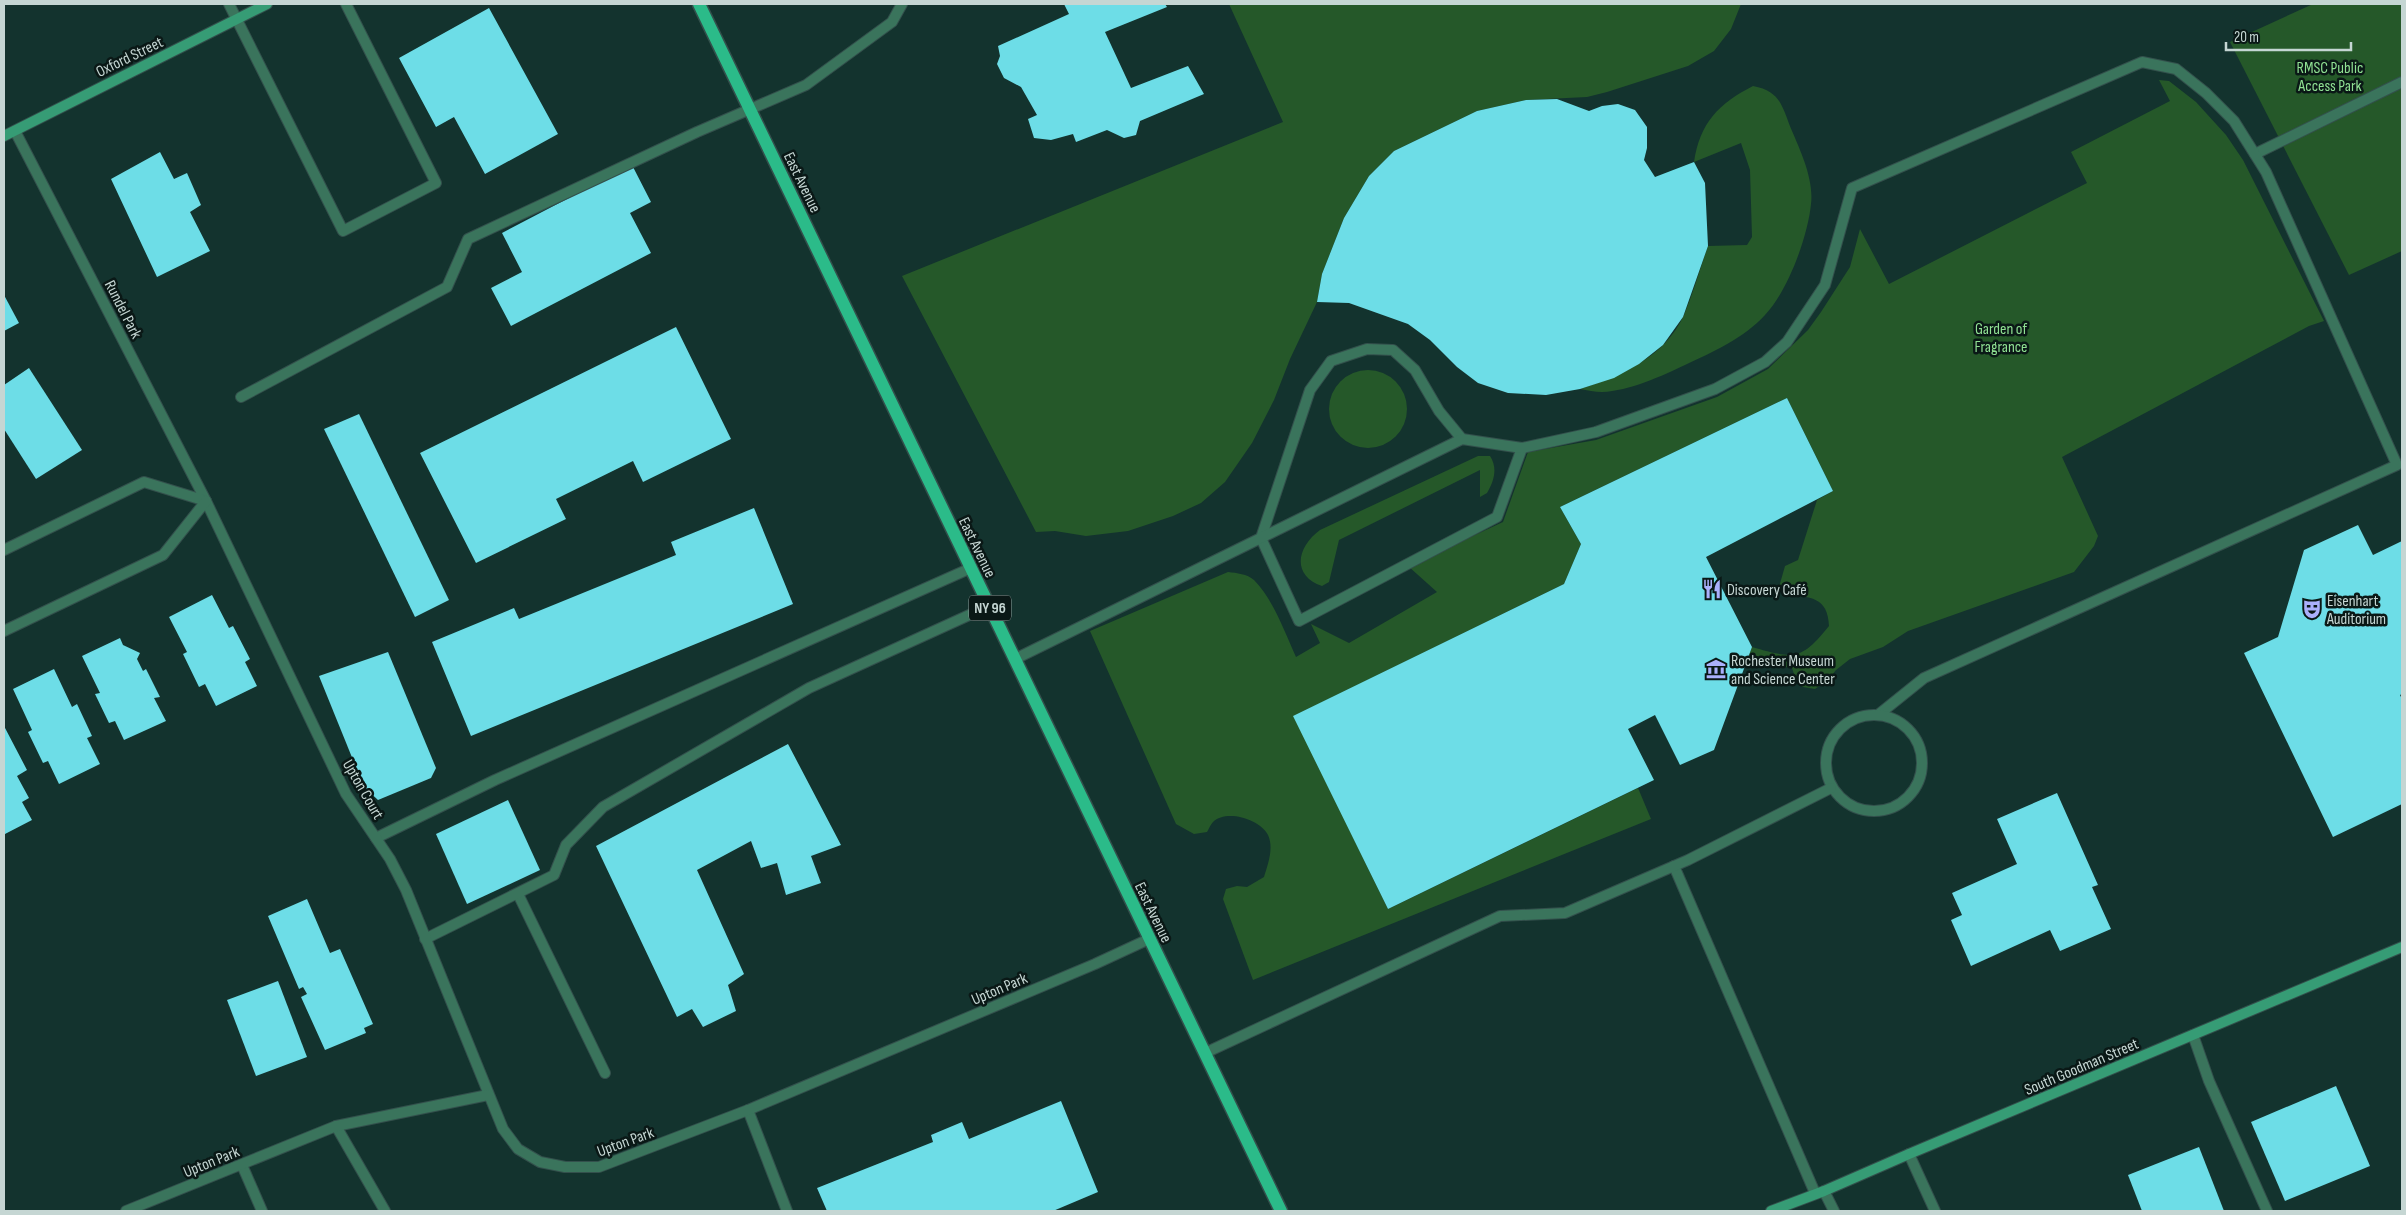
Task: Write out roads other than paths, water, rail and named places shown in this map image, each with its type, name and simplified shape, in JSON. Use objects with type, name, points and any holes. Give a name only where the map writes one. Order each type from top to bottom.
[{"type":"main road","name":"Oxford Street","points":[[4,136],[268,4]]},
{"type":"main road","name":"East Avenue","points":[[699,4],[1281,1211]]},
{"type":"main road","name":"South Goodman Street","points":[[1771,1211],[2402,947]]},
{"type":"street","points":[[229,4],[343,231],[436,183],[346,4]]},
{"type":"street","points":[[240,397],[446,288],[468,239],[750,108],[806,85],[892,22],[902,4]]},
{"type":"street","points":[[1015,659],[1462,439],[1522,448],[1596,432],[1715,389],[1765,362],[1787,342],[1825,285],[1852,188],[2142,62],[2176,69],[2206,93],[2234,121],[2266,172],[2400,464],[1924,678],[1878,714]]},
{"type":"street","points":[[2255,154],[2402,82]]},
{"type":"street","name":"Rundel Park","points":[[15,131],[206,501]]},
{"type":"street","points":[[1462,439],[1439,411],[1415,370],[1393,350],[1367,349],[1331,361],[1310,390],[1261,538],[1299,621],[1496,517],[1522,448]]},
{"type":"street","points":[[4,550],[144,482],[206,501],[162,555],[4,631]]},
{"type":"street","name":"Upton Court","points":[[206,501],[346,794],[390,859],[406,890],[488,1095]]},
{"type":"street","points":[[376,838],[495,780],[971,568]]},
{"type":"street","points":[[425,939],[554,875],[566,845],[603,807],[809,688],[989,606]]},
{"type":"street","points":[[1878,714],[1894,719],[1908,729],[1918,741],[1922,758],[1921,776],[1914,792],[1898,806],[1882,812],[1863,811],[1847,804],[1831,788],[1826,772],[1825,754],[1831,738],[1843,725],[1861,716],[1878,714]]},
{"type":"street","points":[[1205,1053],[1500,916],[1565,913],[1674,866],[1831,788]]},
{"type":"street","points":[[1674,866],[1820,1192],[1834,1211]]},
{"type":"street","points":[[518,894],[605,1073]]},
{"type":"street","name":"Upton Park","points":[[126,1211],[336,1126],[488,1095],[502,1129],[518,1149],[540,1162],[565,1167],[599,1167],[748,1110],[1096,964],[1149,939]]},
{"type":"street","points":[[2193,1035],[2209,1080],[2267,1211]]},
{"type":"street","points":[[748,1110],[787,1211]]},
{"type":"street","points":[[336,1126],[386,1211]]},
{"type":"street","points":[[1909,1154],[1935,1211]]},
{"type":"street","points":[[242,1164],[262,1211]]},
{"type":"place","name":"Discovery Café","points":[[1712,589]]},
{"type":"place","name":"Eisenhart Auditorium","points":[[2312,609]]},
{"type":"place","name":"Rochester Museum and Science Center","points":[[1716,669]]},
{"type":"park label","name":"RMSC Public Access Park","points":[[2330,76]]},
{"type":"park label","name":"Garden of Fragrance","points":[[2001,337]]}]
